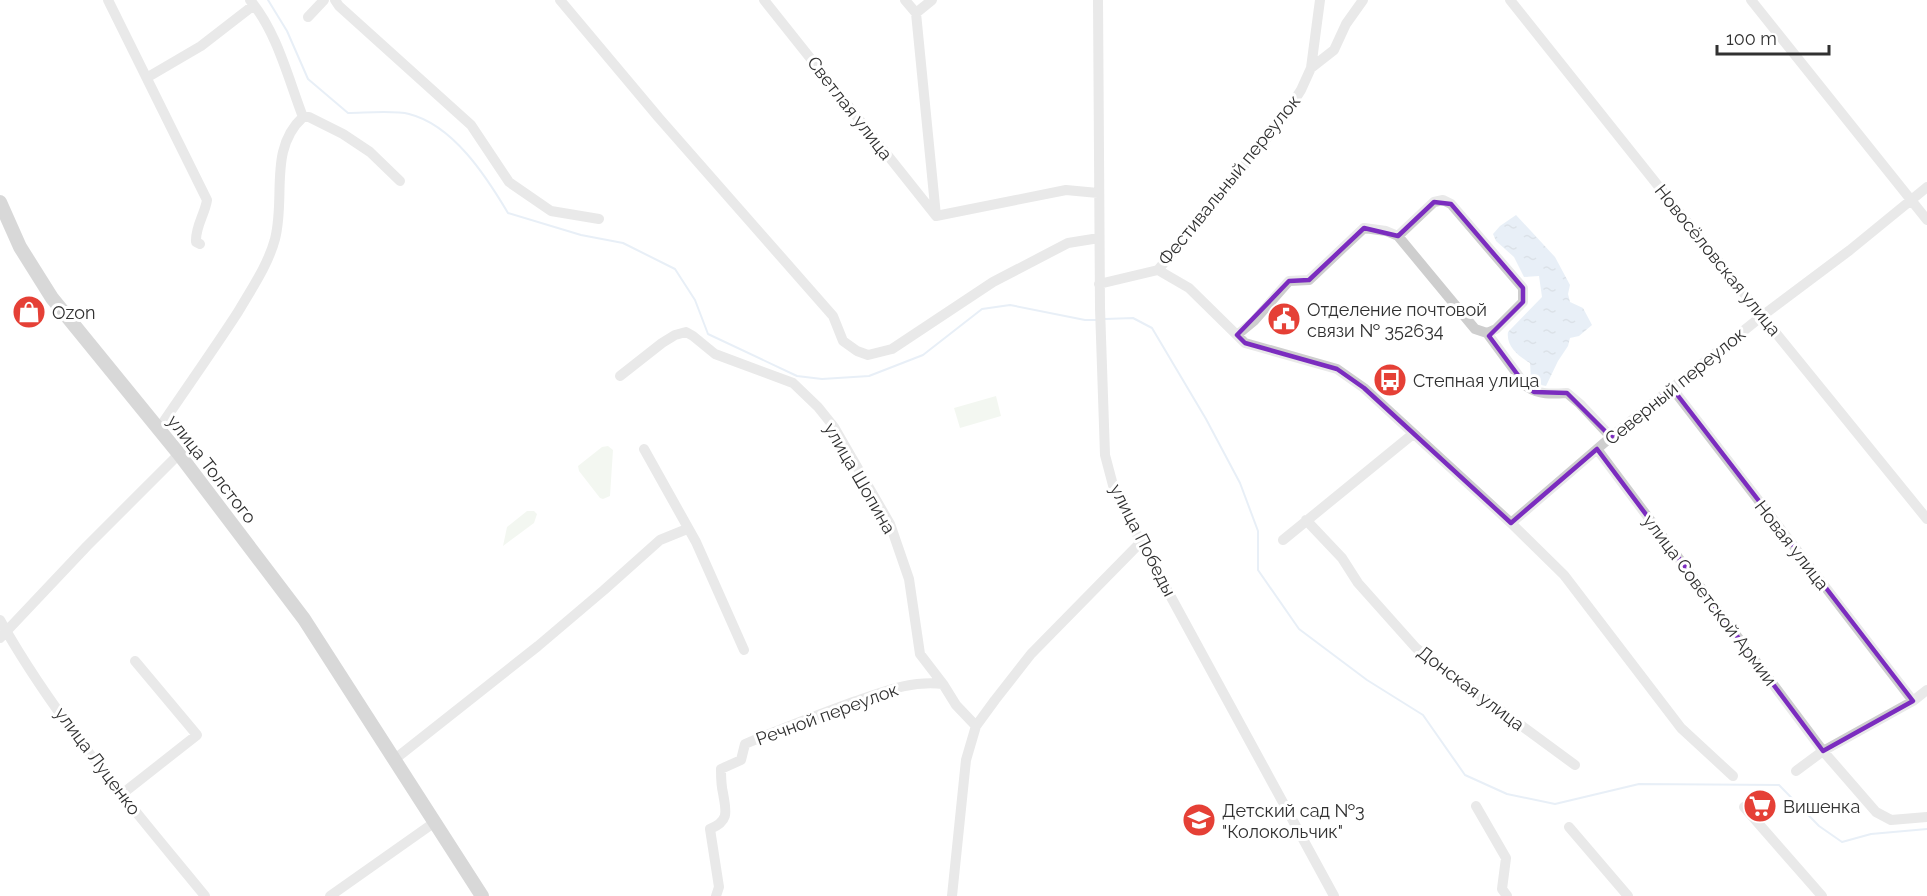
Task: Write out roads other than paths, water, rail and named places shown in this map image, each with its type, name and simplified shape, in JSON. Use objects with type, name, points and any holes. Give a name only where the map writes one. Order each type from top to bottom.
[{"type":"main road","name":"улица Толстого","points":[[0,202],[20,247],[52,298],[178,454],[304,619],[482,896]]},
{"type":"street","points":[[108,0],[207,200],[196,233],[196,242],[200,244]]},
{"type":"street","points":[[308,17],[324,0]]},
{"type":"street","points":[[335,0],[471,125],[509,182],[551,211],[599,219]]},
{"type":"street","points":[[560,0],[833,316],[843,341],[857,351],[868,355],[892,349],[993,282],[1068,243],[1098,238]]},
{"type":"street","name":"Светлая улица","points":[[764,0],[936,216]]},
{"type":"street","points":[[905,0],[916,13],[936,216],[1066,190],[1098,193]]},
{"type":"street","points":[[916,13],[932,0]]},
{"type":"street","name":"улица Победы","points":[[1098,0],[1098,238],[1105,455],[1114,489],[1141,542],[1334,896]]},
{"type":"street","name":"Фестивальный переулок","points":[[1099,284],[1158,270],[1281,121],[1301,90],[1311,68],[1320,0]]},
{"type":"street","name":"Фестивальный переулок","points":[[1311,68],[1334,50],[1346,24],[1363,0]]},
{"type":"street","name":"Новосёловская улица","points":[[1510,0],[1927,519]]},
{"type":"street","points":[[1751,0],[1927,220]]},
{"type":"street","points":[[148,77],[201,46],[252,3],[275,43],[303,117]]},
{"type":"street","points":[[158,430],[261,274],[276,238],[284,144],[294,125],[303,117],[309,117],[343,134],[370,152],[400,181]]},
{"type":"street","name":"Северный переулок","points":[[1511,523],[1611,437],[1927,187]]},
{"type":"street","points":[[1398,236],[1434,202],[1443,200],[1450,204],[1523,288],[1523,302],[1496,329],[1487,333]]},
{"type":"street","points":[[1237,335],[1254,321],[1289,281],[1309,280],[1364,228],[1386,231],[1398,236],[1475,329],[1487,333],[1526,386],[1534,392],[1568,393],[1611,437]]},
{"type":"street","points":[[1158,270],[1189,288],[1245,343],[1337,369],[1364,388],[1564,575],[1681,728],[1733,776]]},
{"type":"street","name":"улица Шопина","points":[[620,376],[662,343],[675,335],[686,332],[715,354],[793,383],[818,407],[834,427],[890,524],[909,579],[920,654],[956,705],[976,726]]},
{"type":"street","name":"Новая улица","points":[[1672,388],[1913,701]]},
{"type":"street","points":[[1283,540],[1413,434]]},
{"type":"street","points":[[644,448],[696,542],[744,651]]},
{"type":"street","name":"улица Советской Армии","points":[[1597,449],[1823,751],[1876,812],[1891,820],[1927,817]]},
{"type":"street","points":[[3,635],[178,454]]},
{"type":"street","name":"Донская улица","points":[[1306,520],[1342,558],[1358,583],[1416,648],[1575,765]]},
{"type":"street","points":[[395,759],[538,646],[660,540],[687,528]]},
{"type":"street","points":[[951,896],[966,760],[976,726],[1031,654],[1141,542]]},
{"type":"street","name":"улица Луценко","points":[[0,620],[3,635],[57,709],[205,896]]},
{"type":"street","points":[[122,794],[197,735],[135,661]]},
{"type":"street","name":"Речной переулок","points":[[716,896],[719,887],[710,829],[718,826],[726,813],[722,769],[741,760],[745,744],[901,686],[930,682],[943,684]]},
{"type":"street","points":[[1796,771],[1823,751],[1913,701],[1927,690]]},
{"type":"street","points":[[1476,806],[1506,858],[1502,889],[1507,896]]},
{"type":"street","points":[[1744,807],[1822,896]]},
{"type":"street","points":[[330,896],[435,822]]},
{"type":"street","points":[[1569,827],[1628,896]]},
{"type":"water","points":[[1516,215],[1555,257],[1570,285],[1568,294],[1570,302],[1583,308],[1592,325],[1579,336],[1570,338],[1546,386],[1536,384],[1531,379],[1530,363],[1514,350],[1508,337],[1508,332],[1542,297],[1539,276],[1524,277],[1514,257],[1496,241],[1493,234]]},
{"type":"waterway","points":[[268,0],[287,31],[308,79],[348,113],[403,113],[425,120],[454,140],[467,154],[479,168],[508,213],[581,235],[623,243],[675,269],[695,300],[708,334],[797,376],[822,379],[869,376],[923,355],[982,309],[1010,305],[1085,320],[1096,320]]},
{"type":"waterway","points":[[1105,319],[1133,318],[1152,328],[1206,419],[1240,483],[1258,531],[1258,570],[1299,629],[1367,680],[1423,715],[1465,775],[1507,794],[1555,804],[1639,784],[1779,785],[1819,826],[1842,842],[1871,834],[1927,829]]},
{"type":"place","name":"Ozon","points":[[29,312]]},
{"type":"place","name":"Отделение почтовой связи № 352634","points":[[1284,319]]},
{"type":"place","name":"Степная улица","points":[[1390,380]]},
{"type":"place","name":"Вишенка","points":[[1760,806]]},
{"type":"place","name":"Детский сад №3 \"Колокольчик\"","points":[[1199,820]]}]
